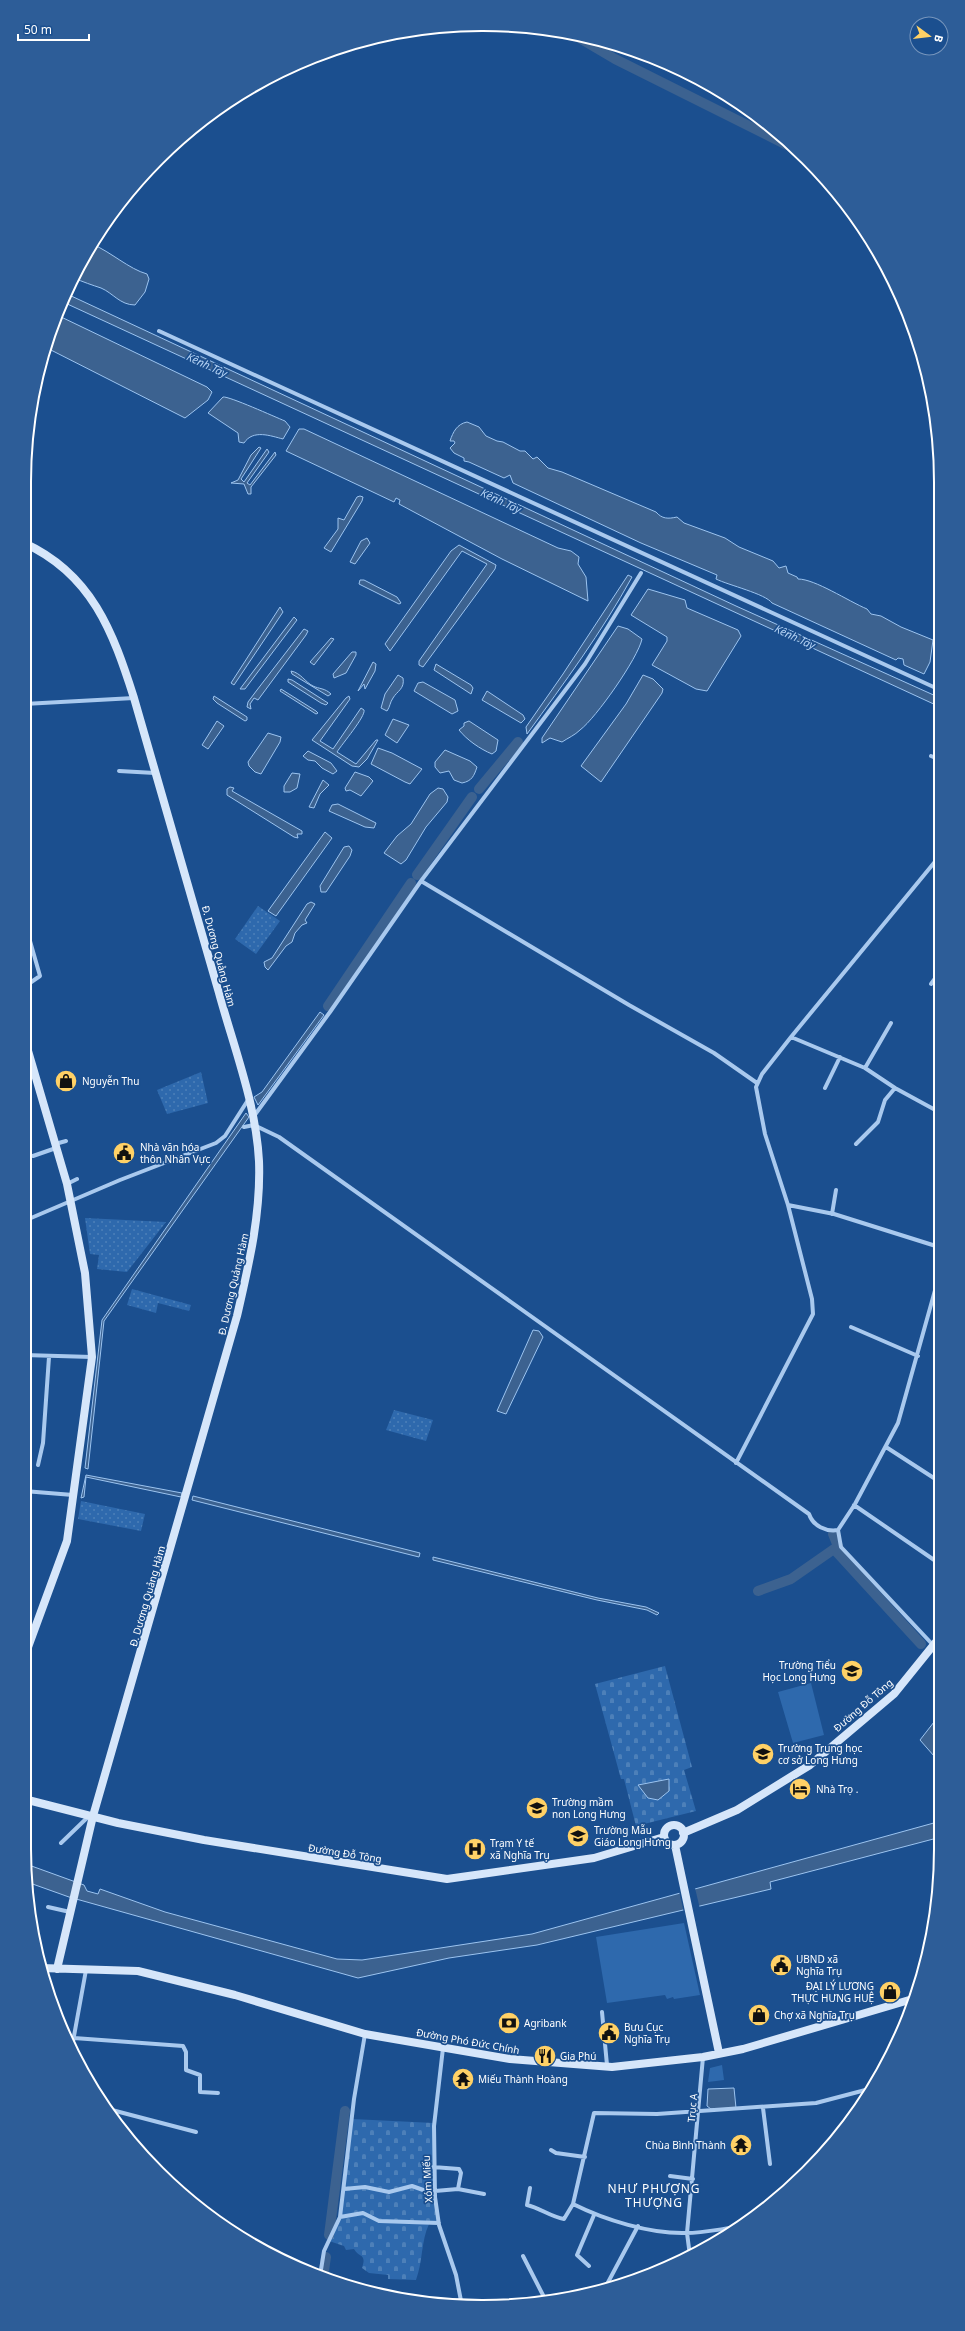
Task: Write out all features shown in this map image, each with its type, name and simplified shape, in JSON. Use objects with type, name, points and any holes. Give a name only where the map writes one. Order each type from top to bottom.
[{"type":"main road","name":"Đ. Dương Quảng Hàm","points":[[31,547],[59,563],[86,593],[105,618],[118,648],[156,773],[249,1100],[254,1122],[259,1160],[259,1192],[255,1240],[225,1360],[91,1816],[79,1878],[57,1969]]},
{"type":"main road","points":[[31,1064],[66,1184],[85,1273],[92,1357],[67,1541],[31,1639]]},
{"type":"main road","name":"Đường Đỗ Tông","points":[[683,1833],[737,1810],[810,1765],[894,1694],[934,1646]]},
{"type":"main road","name":"Đường Đỗ Tông","points":[[31,1801],[91,1816],[204,1840],[447,1879],[594,1858],[664,1837]]},
{"type":"main road","points":[[671,1826],[679,1827],[683,1833],[681,1842],[675,1845],[668,1843],[664,1837],[666,1830],[671,1826]]},
{"type":"main road","points":[[675,1845],[719,2053]]},
{"type":"main road","name":"Đường Phó Đức Chính","points":[[47,1968],[138,1971],[235,1995],[365,2034],[398,2038],[443,2048],[530,2062],[607,2066],[703,2057],[799,2034],[866,2011],[908,2000]]},
{"type":"street","points":[[159,331],[934,687]]},
{"type":"street","points":[[244,1127],[254,1122],[421,881],[585,664],[641,573]]},
{"type":"street","points":[[31,704],[134,698]]},
{"type":"street","points":[[119,771],[156,773]]},
{"type":"street","points":[[736,1463],[813,1314],[812,1299],[788,1206],[765,1134],[756,1098],[757,1083],[791,1037],[934,863]]},
{"type":"street","points":[[421,881],[629,1005],[714,1053],[757,1083]]},
{"type":"street","points":[[31,944],[40,976],[31,982]]},
{"type":"street","points":[[931,984],[934,980]]},
{"type":"street","points":[[865,1068],[891,1023]]},
{"type":"street","points":[[791,1037],[865,1068],[895,1088],[934,1109]]},
{"type":"street","points":[[825,1088],[840,1057]]},
{"type":"street","points":[[856,1144],[878,1122],[885,1100],[895,1088]]},
{"type":"street","points":[[31,1218],[120,1180],[216,1143],[225,1136],[249,1100]]},
{"type":"street","points":[[254,1122],[279,1137],[809,1514],[811,1519],[823,1529],[830,1532],[838,1530],[854,1505],[898,1423],[934,1295]]},
{"type":"street","points":[[34,1156],[66,1141]]},
{"type":"street","points":[[66,1184],[77,1179]]},
{"type":"street","points":[[832,1214],[836,1190]]},
{"type":"street","points":[[788,1206],[832,1214],[934,1245]]},
{"type":"street","points":[[851,1327],[918,1356]]},
{"type":"street","points":[[31,1356],[92,1357]]},
{"type":"street","points":[[38,1465],[43,1443],[49,1357]]},
{"type":"street","points":[[886,1447],[934,1478]]},
{"type":"street","points":[[31,1491],[74,1495]]},
{"type":"street","points":[[854,1505],[934,1560]]},
{"type":"street","points":[[838,1530],[842,1546],[934,1646]]},
{"type":"street","points":[[60,1843],[91,1816]]},
{"type":"street","points":[[48,1906],[71,1910]]},
{"type":"street","points":[[86,1969],[74,2038],[183,2046],[186,2052],[186,2070],[200,2075],[200,2092],[218,2093]]},
{"type":"street","points":[[602,2012],[607,2066]]},
{"type":"street","points":[[321,2270],[324,2251],[340,2217],[354,2099],[365,2034]]},
{"type":"street","name":"Xóm Miếu","points":[[443,2048],[435,2105],[433,2167],[435,2197],[439,2223],[456,2275],[461,2299]]},
{"type":"street","name":"Trục A","points":[[689,2249],[687,2233],[700,2112],[703,2057]]},
{"type":"street","points":[[530,2188],[526,2205],[539,2208],[556,2218],[564,2219],[573,2204],[594,2113],[657,2114],[763,2108],[816,2103],[863,2091]]},
{"type":"street","points":[[763,2108],[770,2164]]},
{"type":"street","points":[[115,2111],[196,2132]]},
{"type":"street","points":[[551,2150],[556,2153],[585,2157]]},
{"type":"street","points":[[433,2167],[459,2169],[461,2173],[458,2189]]},
{"type":"street","points":[[670,2176],[692,2179]]},
{"type":"street","points":[[344,2189],[365,2187],[389,2192],[412,2186],[426,2190],[435,2197]]},
{"type":"street","points":[[435,2191],[458,2189],[484,2194]]},
{"type":"street","points":[[573,2204],[594,2215],[667,2232],[687,2233],[726,2228]]},
{"type":"street","points":[[340,2217],[362,2213],[379,2221],[439,2223]]},
{"type":"street","points":[[589,2266],[577,2255],[594,2215]]},
{"type":"street","points":[[608,2282],[638,2226]]},
{"type":"street","points":[[523,2256],[543,2296]]},
{"type":"green space","points":[[258,906],[280,921],[256,954],[235,939]]},
{"type":"green space","points":[[201,1072],[208,1103],[167,1114],[157,1090]]},
{"type":"green space","points":[[85,1218],[166,1222],[127,1272],[97,1269],[99,1255],[90,1254]]},
{"type":"green space","points":[[132,1289],[191,1305],[189,1311],[158,1303],[156,1313],[127,1305]]},
{"type":"green space","points":[[394,1410],[433,1420],[426,1441],[386,1430]]},
{"type":"green space","points":[[81,1501],[145,1514],[141,1531],[78,1519]]},
{"type":"green space","points":[[665,1666],[692,1767],[684,1770],[696,1811],[636,1826],[624,1779],[621,1779],[595,1684]]},
{"type":"green space","points":[[811,1683],[824,1735],[793,1743],[778,1692]]},
{"type":"green space","points":[[684,1923],[700,1995],[674,1999],[673,1997],[667,1999],[665,1995],[607,2003],[596,1937]]},
{"type":"green space","points":[[722,2065],[724,2080],[708,2082],[710,2068]]},
{"type":"green space","points":[[352,2119],[434,2123],[433,2167],[439,2225],[429,2224],[426,2231],[416,2280],[388,2279],[388,2275],[369,2273],[362,2268],[364,2260],[362,2256],[354,2249],[346,2250],[344,2246],[329,2241],[340,2217]]},
{"type":"water","points":[[98,247],[140,272],[147,274],[149,279],[145,292],[135,305],[125,303],[105,290],[79,280]]},
{"type":"water","name":"Kênh Tây","points":[[72,296],[736,606],[934,695],[934,704],[68,304]]},
{"type":"water","points":[[62,318],[207,387],[212,392],[208,400],[185,418],[51,350]]},
{"type":"water","points":[[223,397],[243,403],[285,421],[290,427],[283,439],[268,435],[257,435],[252,436],[244,443],[239,442],[238,433],[208,413]]},
{"type":"water","points":[[467,422],[479,427],[486,436],[503,442],[520,451],[525,451],[533,459],[537,457],[548,468],[562,472],[656,512],[663,517],[677,517],[684,523],[725,538],[739,547],[773,561],[779,568],[786,566],[788,573],[797,577],[798,579],[822,586],[867,609],[871,614],[881,616],[901,627],[933,640],[930,662],[924,674],[904,665],[903,659],[898,658],[896,660],[772,603],[762,596],[716,579],[717,575],[641,543],[513,483],[510,475],[504,478],[464,461],[464,458],[454,453],[450,448],[455,443],[454,441],[450,441],[456,429]]},
{"type":"water","points":[[299,429],[304,429],[558,548],[571,551],[579,557],[578,564],[586,577],[588,601],[502,559],[399,504],[400,500],[396,498],[394,502],[286,451]]},
{"type":"water","points":[[259,447],[261,448],[241,479],[244,482],[267,449],[269,452],[247,483],[250,485],[275,452],[276,455],[251,487],[251,494],[248,494],[244,484],[231,483],[238,480],[251,455]]},
{"type":"water","points":[[357,497],[363,497],[362,501],[331,552],[324,548],[338,529],[338,518],[344,520]]},
{"type":"water","points":[[367,538],[370,543],[355,564],[350,562],[361,541]]},
{"type":"water","points":[[459,545],[496,565],[495,569],[423,667],[419,665],[419,661],[487,564],[462,551],[390,651],[385,644],[451,551]]},
{"type":"water","points":[[628,575],[632,577],[608,618],[527,734],[526,727]]},
{"type":"water","points":[[360,580],[364,580],[397,597],[401,603],[399,604],[359,584]]},
{"type":"water","points":[[648,589],[685,600],[687,608],[738,630],[741,636],[707,691],[696,689],[652,665],[667,641],[667,637],[631,615]]},
{"type":"water","points":[[280,607],[283,612],[234,685],[231,683]]},
{"type":"water","points":[[294,617],[297,620],[245,689],[240,689]]},
{"type":"water","points":[[618,626],[628,629],[642,639],[633,660],[616,687],[596,713],[578,732],[562,742],[550,738],[542,743],[542,738]]},
{"type":"water","points":[[304,629],[308,631],[306,635],[258,700],[254,698],[250,704],[251,709],[247,707],[248,702]]},
{"type":"water","points":[[331,638],[334,639],[314,665],[310,662]]},
{"type":"water","points":[[352,652],[356,652],[356,655],[346,673],[334,678],[333,674]]},
{"type":"water","points":[[373,662],[376,664],[375,671],[365,689],[364,684],[358,691]]},
{"type":"water","points":[[436,664],[471,685],[473,688],[471,694],[434,670]]},
{"type":"water","points":[[291,671],[298,674],[313,686],[331,694],[328,696],[292,674]]},
{"type":"water","points":[[398,675],[403,678],[403,685],[392,700],[387,711],[381,708],[385,694]]},
{"type":"water","points":[[643,675],[653,679],[663,689],[662,693],[601,782],[581,766],[626,704]]},
{"type":"water","points":[[288,679],[292,680],[328,703],[326,705],[321,703],[288,682]]},
{"type":"water","points":[[423,682],[455,700],[458,711],[452,714],[414,691],[418,683]]},
{"type":"water","points":[[281,689],[318,713],[316,714],[280,691]]},
{"type":"water","points":[[487,691],[523,715],[525,719],[521,723],[482,700]]},
{"type":"water","points":[[214,696],[247,717],[247,720],[245,721],[217,703],[213,699]]},
{"type":"water","points":[[349,696],[350,699],[320,741],[333,749],[361,708],[364,710],[358,724],[337,752],[356,764],[376,740],[378,740],[367,759],[359,767],[352,766],[312,740]]},
{"type":"water","points":[[393,719],[409,725],[397,743],[385,735]]},
{"type":"water","points":[[217,721],[224,726],[208,749],[202,745]]},
{"type":"water","points":[[469,721],[498,740],[496,751],[492,754],[487,752],[462,734],[459,730],[464,726],[464,723]]},
{"type":"water","points":[[268,733],[281,737],[280,742],[261,774],[255,772],[249,766],[248,762]]},
{"type":"water","points":[[378,748],[392,753],[422,769],[410,784],[405,782],[371,764]]},
{"type":"water","points":[[445,750],[470,761],[477,767],[474,775],[470,779],[462,783],[454,780],[449,771],[440,773],[435,767],[435,762]]},
{"type":"water","points":[[308,751],[331,763],[337,771],[333,774],[322,768],[315,761],[308,760],[303,756]]},
{"type":"water","points":[[355,772],[369,777],[373,781],[361,796],[350,790],[346,791],[345,788]]},
{"type":"water","points":[[292,773],[300,774],[297,788],[290,792],[284,792],[284,786]]},
{"type":"water","points":[[323,780],[329,785],[320,794],[314,808],[309,807]]},
{"type":"water","points":[[230,787],[234,788],[232,791],[302,831],[302,834],[297,834],[298,838],[294,837],[227,795],[227,789]]},
{"type":"water","points":[[438,788],[443,789],[448,797],[447,802],[426,827],[406,860],[401,864],[384,853],[397,836],[411,824],[430,794]]},
{"type":"water","points":[[338,804],[376,823],[374,828],[365,827],[329,811],[332,805]]},
{"type":"water","points":[[325,832],[332,838],[276,916],[268,911]]},
{"type":"water","points":[[349,846],[352,850],[350,856],[326,892],[321,892],[320,886],[344,847]]},
{"type":"water","points":[[311,902],[315,904],[305,920],[307,923],[302,925],[295,933],[292,942],[286,946],[268,970],[265,967],[264,962],[272,958],[307,904]]},
{"type":"water","points":[[320,1012],[324,1015],[258,1105],[254,1097],[262,1092]]},
{"type":"water","points":[[246,1113],[249,1117],[104,1321],[88,1469],[85,1468],[102,1320]]},
{"type":"water","points":[[533,1330],[539,1331],[543,1337],[506,1414],[497,1411]]},
{"type":"water","points":[[86,1475],[182,1493],[181,1497],[86,1477],[84,1497],[81,1498]]},
{"type":"water","points":[[193,1496],[420,1553],[419,1557],[192,1500]]},
{"type":"water","points":[[433,1557],[598,1598],[646,1607],[659,1613],[657,1615],[647,1610],[597,1600],[433,1560]]},
{"type":"water","points":[[934,1722],[934,1756],[920,1740]]},
{"type":"water","points":[[669,1779],[669,1791],[658,1800],[648,1798],[638,1785]]},
{"type":"water","points":[[934,1823],[934,1839],[770,1882],[771,1889],[537,1945],[449,1958],[358,1978],[69,1897],[33,1884],[32,1866],[84,1885],[87,1891],[98,1894],[100,1889],[165,1912],[337,1959],[362,1960],[532,1934]]},
{"type":"water","points":[[734,2088],[736,2108],[711,2109],[707,2106],[708,2089]]},
{"type":"pier","points":[[695,1888],[700,1909],[684,1913],[679,1891]]},
{"type":"waterway","points":[[590,44],[615,59],[775,139]]},
{"type":"waterway","points":[[479,789],[518,742]]},
{"type":"waterway","points":[[417,875],[472,797]]},
{"type":"waterway","points":[[328,1006],[411,883]]},
{"type":"waterway","points":[[833,1534],[841,1554]]},
{"type":"waterway","points":[[758,1591],[791,1579],[834,1549],[921,1644]]},
{"type":"waterway","points":[[329,2235],[345,2111]]},
{"type":"waterway","points":[[324,2271],[326,2257]]},
{"type":"place","name":"Nguyễn Thu","points":[[66,1081]]},
{"type":"place","name":"Nhà văn hóa thôn Nhân Vực","points":[[124,1153]]},
{"type":"place","name":"Trường Tiểu Học Long Hưng","points":[[852,1671]]},
{"type":"place","name":"Trường Trung học cơ sở Long Hưng","points":[[763,1754]]},
{"type":"place","name":"Nhà Trọ .","points":[[800,1789]]},
{"type":"place","name":"Trường mầm non Long Hưng","points":[[537,1808]]},
{"type":"place","name":"Trường Mẫu Giáo Long Hưng","points":[[578,1836]]},
{"type":"place","name":"Trạm Y tế xã Nghĩa Trụ","points":[[475,1849]]},
{"type":"place","name":"UBND xã Nghĩa Trụ","points":[[781,1965]]},
{"type":"place","name":"ĐẠI LÝ LƯƠNG THỰC HƯNG HUỆ","points":[[890,1992]]},
{"type":"place","name":"Chợ xã Nghĩa Trụ","points":[[759,2015]]},
{"type":"place","name":"Agribank","points":[[509,2023]]},
{"type":"place","name":"Bưu Cục Nghĩa Trụ","points":[[609,2033]]},
{"type":"place","name":"Gia Phú","points":[[545,2056]]},
{"type":"place","name":"Miếu Thành Hoàng","points":[[463,2079]]},
{"type":"place","name":"Chùa Bình Thành","points":[[741,2145]]},
{"type":"district","name":"NHƯ PHƯỢNG THƯỢNG","points":[[654,2196]]}]
